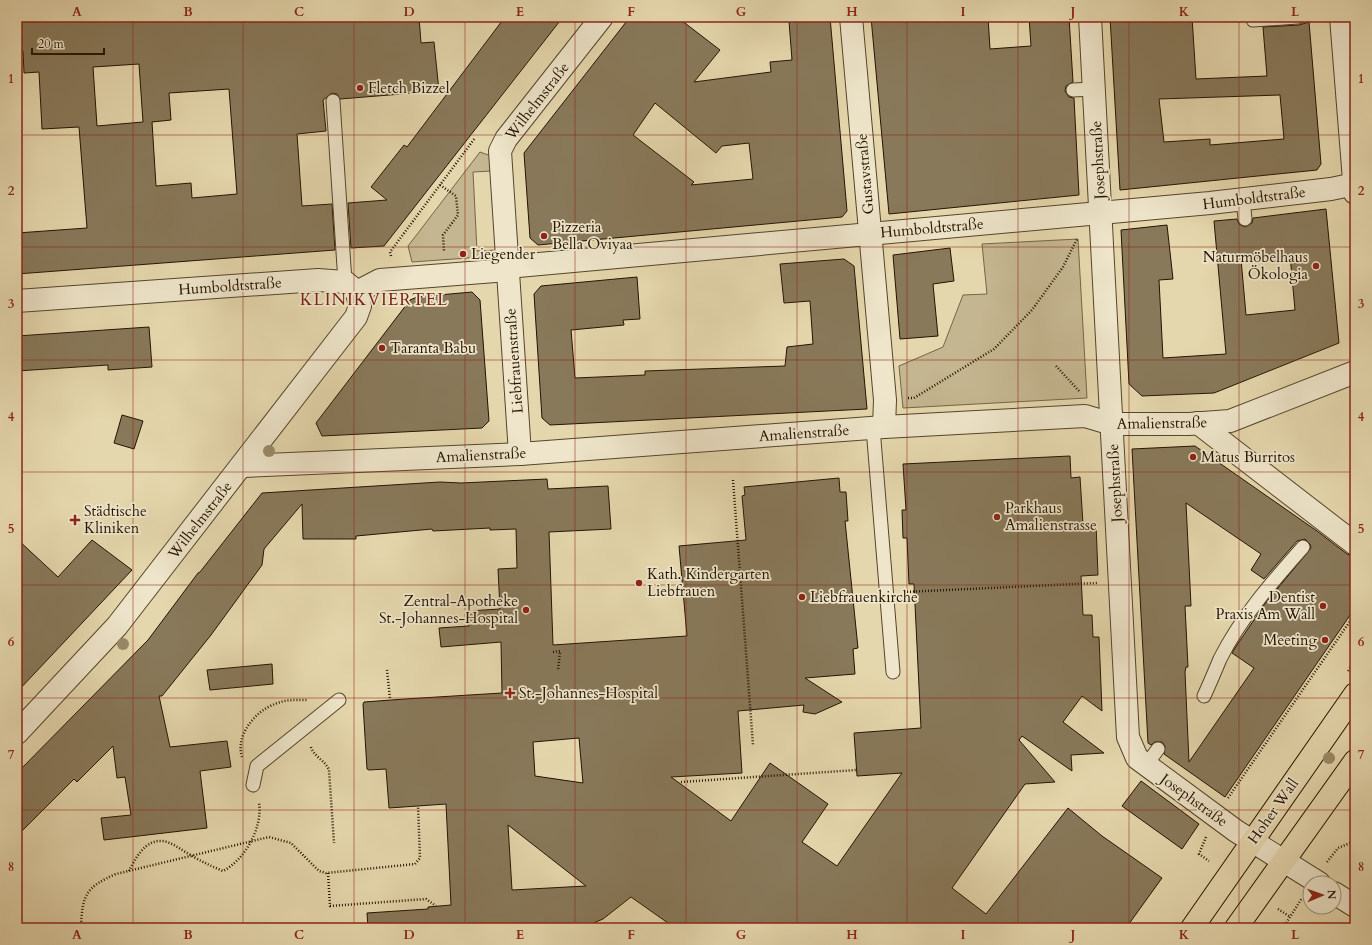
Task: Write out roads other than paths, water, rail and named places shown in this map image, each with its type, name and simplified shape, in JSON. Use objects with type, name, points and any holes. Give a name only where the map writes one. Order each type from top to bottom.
[{"type":"main road","name":"Hoher Wall","points":[[1192,928],[1355,694]]},
{"type":"main road","points":[[1236,928],[1355,761]]},
{"type":"street","name":"Wilhelmstraße","points":[[508,269],[500,151],[506,139],[602,17]]},
{"type":"street","name":"Gustavstraße","points":[[851,17],[886,400],[878,427]]},
{"type":"street","name":"Josephstraße","points":[[1090,17],[1084,90],[1093,215],[1112,424],[1128,737],[1137,758],[1152,757],[1217,817],[1284,861],[1302,878]]},
{"type":"street","points":[[1341,17],[1355,187]]},
{"type":"street","name":"Humboldtstraße","points":[[17,301],[318,280],[351,287],[380,280],[508,269],[870,233],[1093,215],[1244,209],[1331,189],[1355,187]]},
{"type":"street","name":"Liebfrauenstraße","points":[[508,269],[520,454]]},
{"type":"street","name":"Wilhelmstraße","points":[[17,733],[117,626],[243,466],[356,317],[360,306],[351,287]]},
{"type":"street","name":"Amalienstraße","points":[[243,466],[520,454],[878,427],[1085,416],[1112,424],[1230,421],[1355,372]]},
{"type":"street","points":[[1198,423],[1319,525],[1355,544]]},
{"type":"street","points":[[1342,898],[1355,906]]},
{"type":"lane","points":[[1253,20],[1298,17]]},
{"type":"lane","points":[[333,101],[351,287]]},
{"type":"lane","points":[[878,427],[886,593],[893,672]]},
{"type":"lane","points":[[1204,696],[1221,658],[1244,615],[1303,547]]},
{"type":"lane","points":[[253,784],[257,766],[339,700]]},
{"type":"place","name":"Fletch Bizzel","points":[[360,88]]},
{"type":"place","name":"Pizzeria Bella Oviyaa","points":[[544,236]]},
{"type":"place","name":"Liegender","points":[[463,254]]},
{"type":"place","name":"Naturmöbelhaus Ökologia","points":[[1316,266]]},
{"type":"place","name":"Taranta Babu","points":[[382,348]]},
{"type":"place","name":"Matus Burritos","points":[[1193,457]]},
{"type":"place","name":"Parkhaus Amalienstrasse","points":[[997,517]]},
{"type":"place","name":"Städtische Kliniken","points":[[75,520]]},
{"type":"place","name":"Kath. Kindergarten Liebfrauen","points":[[639,583]]},
{"type":"place","name":"Liebfrauenkirche","points":[[802,597]]},
{"type":"place","name":"Dentist Praxis Am Wall","points":[[1323,606]]},
{"type":"place","name":"Zentral-Apotheke St.-Johannes-Hospital","points":[[526,610]]},
{"type":"place","name":"Meeting","points":[[1325,640]]},
{"type":"place","name":"St.-Johannes-Hospital","points":[[510,693]]},
{"type":"district","name":"KLINIKVIERTEL","points":[[374,299]]}]
